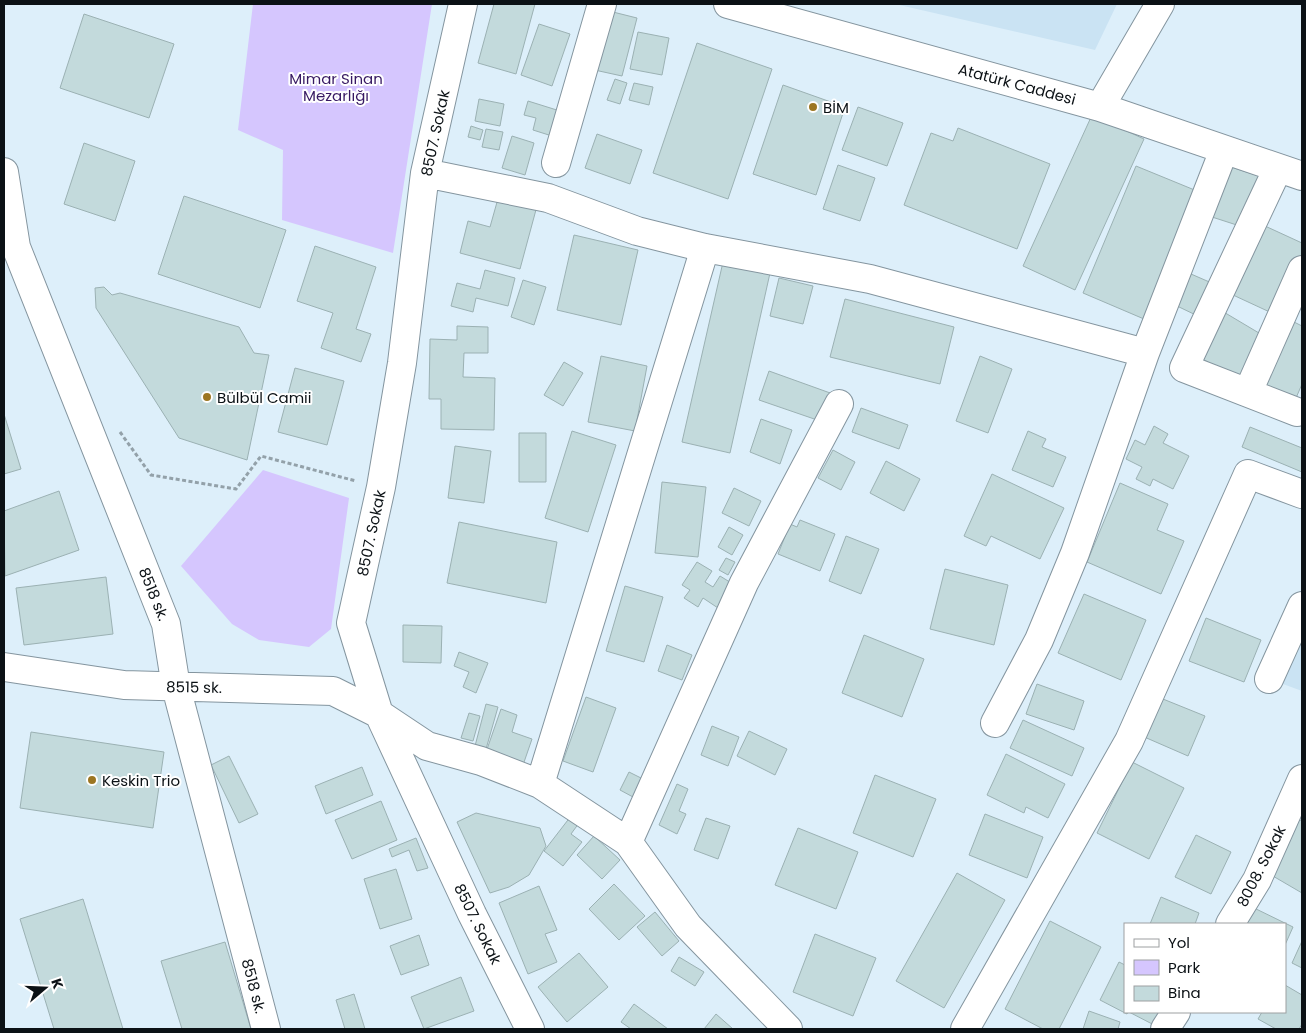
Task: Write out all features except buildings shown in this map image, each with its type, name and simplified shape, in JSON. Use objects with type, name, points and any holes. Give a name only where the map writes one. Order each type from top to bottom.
[{"type":"street","name":"8507. Sokak","points":[[463,4],[425,173],[402,363],[381,487],[351,623],[379,714],[472,914],[530,1029]]},
{"type":"street","points":[[556,163],[602,4]]},
{"type":"street","name":"Atatürk Caddesi","points":[[728,4],[1100,107],[1290,172]]},
{"type":"street","points":[[1100,107],[1160,4]]},
{"type":"street","points":[[995,723],[1039,640],[1076,554],[1145,353],[1224,150]]},
{"type":"street","points":[[1290,172],[1184,368],[1297,412]]},
{"type":"street","points":[[425,173],[548,198],[637,231],[705,248],[870,279],[1145,353]]},
{"type":"street","name":"8518 sk.","points":[[5,188],[16,247],[166,624],[176,687],[266,1029]]},
{"type":"street","points":[[540,784],[705,248]]},
{"type":"street","points":[[1248,392],[1302,270]]},
{"type":"street","points":[[788,1029],[688,926],[628,842],[744,583],[839,404]]},
{"type":"street","points":[[965,1029],[1129,741],[1248,474],[1302,494]]},
{"type":"street","points":[[1269,679],[1302,606]]},
{"type":"street","name":"8515 sk.","points":[[4,667],[124,686],[333,690],[379,714],[427,746],[481,761],[540,784],[628,842]]},
{"type":"street","name":"8008. Sokak","points":[[1231,923],[1257,880],[1302,779]]},
{"type":"street","points":[[1165,1029],[1175,1013]]},
{"type":"path","points":[[118,430],[151,475],[236,489],[261,456],[381,487]]},
{"type":"shaded area","points":[[895,4],[1117,4],[1095,50]]},
{"type":"shaded area","points":[[1302,615],[1302,691],[1269,679]]},
{"type":"green space","name":"Mimar Sinan Mezarlığı","points":[[253,4],[432,4],[393,253],[282,220],[283,150],[238,130]]},
{"type":"green space","points":[[263,470],[349,498],[331,629],[309,647],[259,640],[232,624],[181,566]]},
{"type":"place","name":"BİM","points":[[813,107]]},
{"type":"place","name":"Bülbül Camii","points":[[207,397]]},
{"type":"place","name":"Keskin Trio","points":[[92,780]]}]
